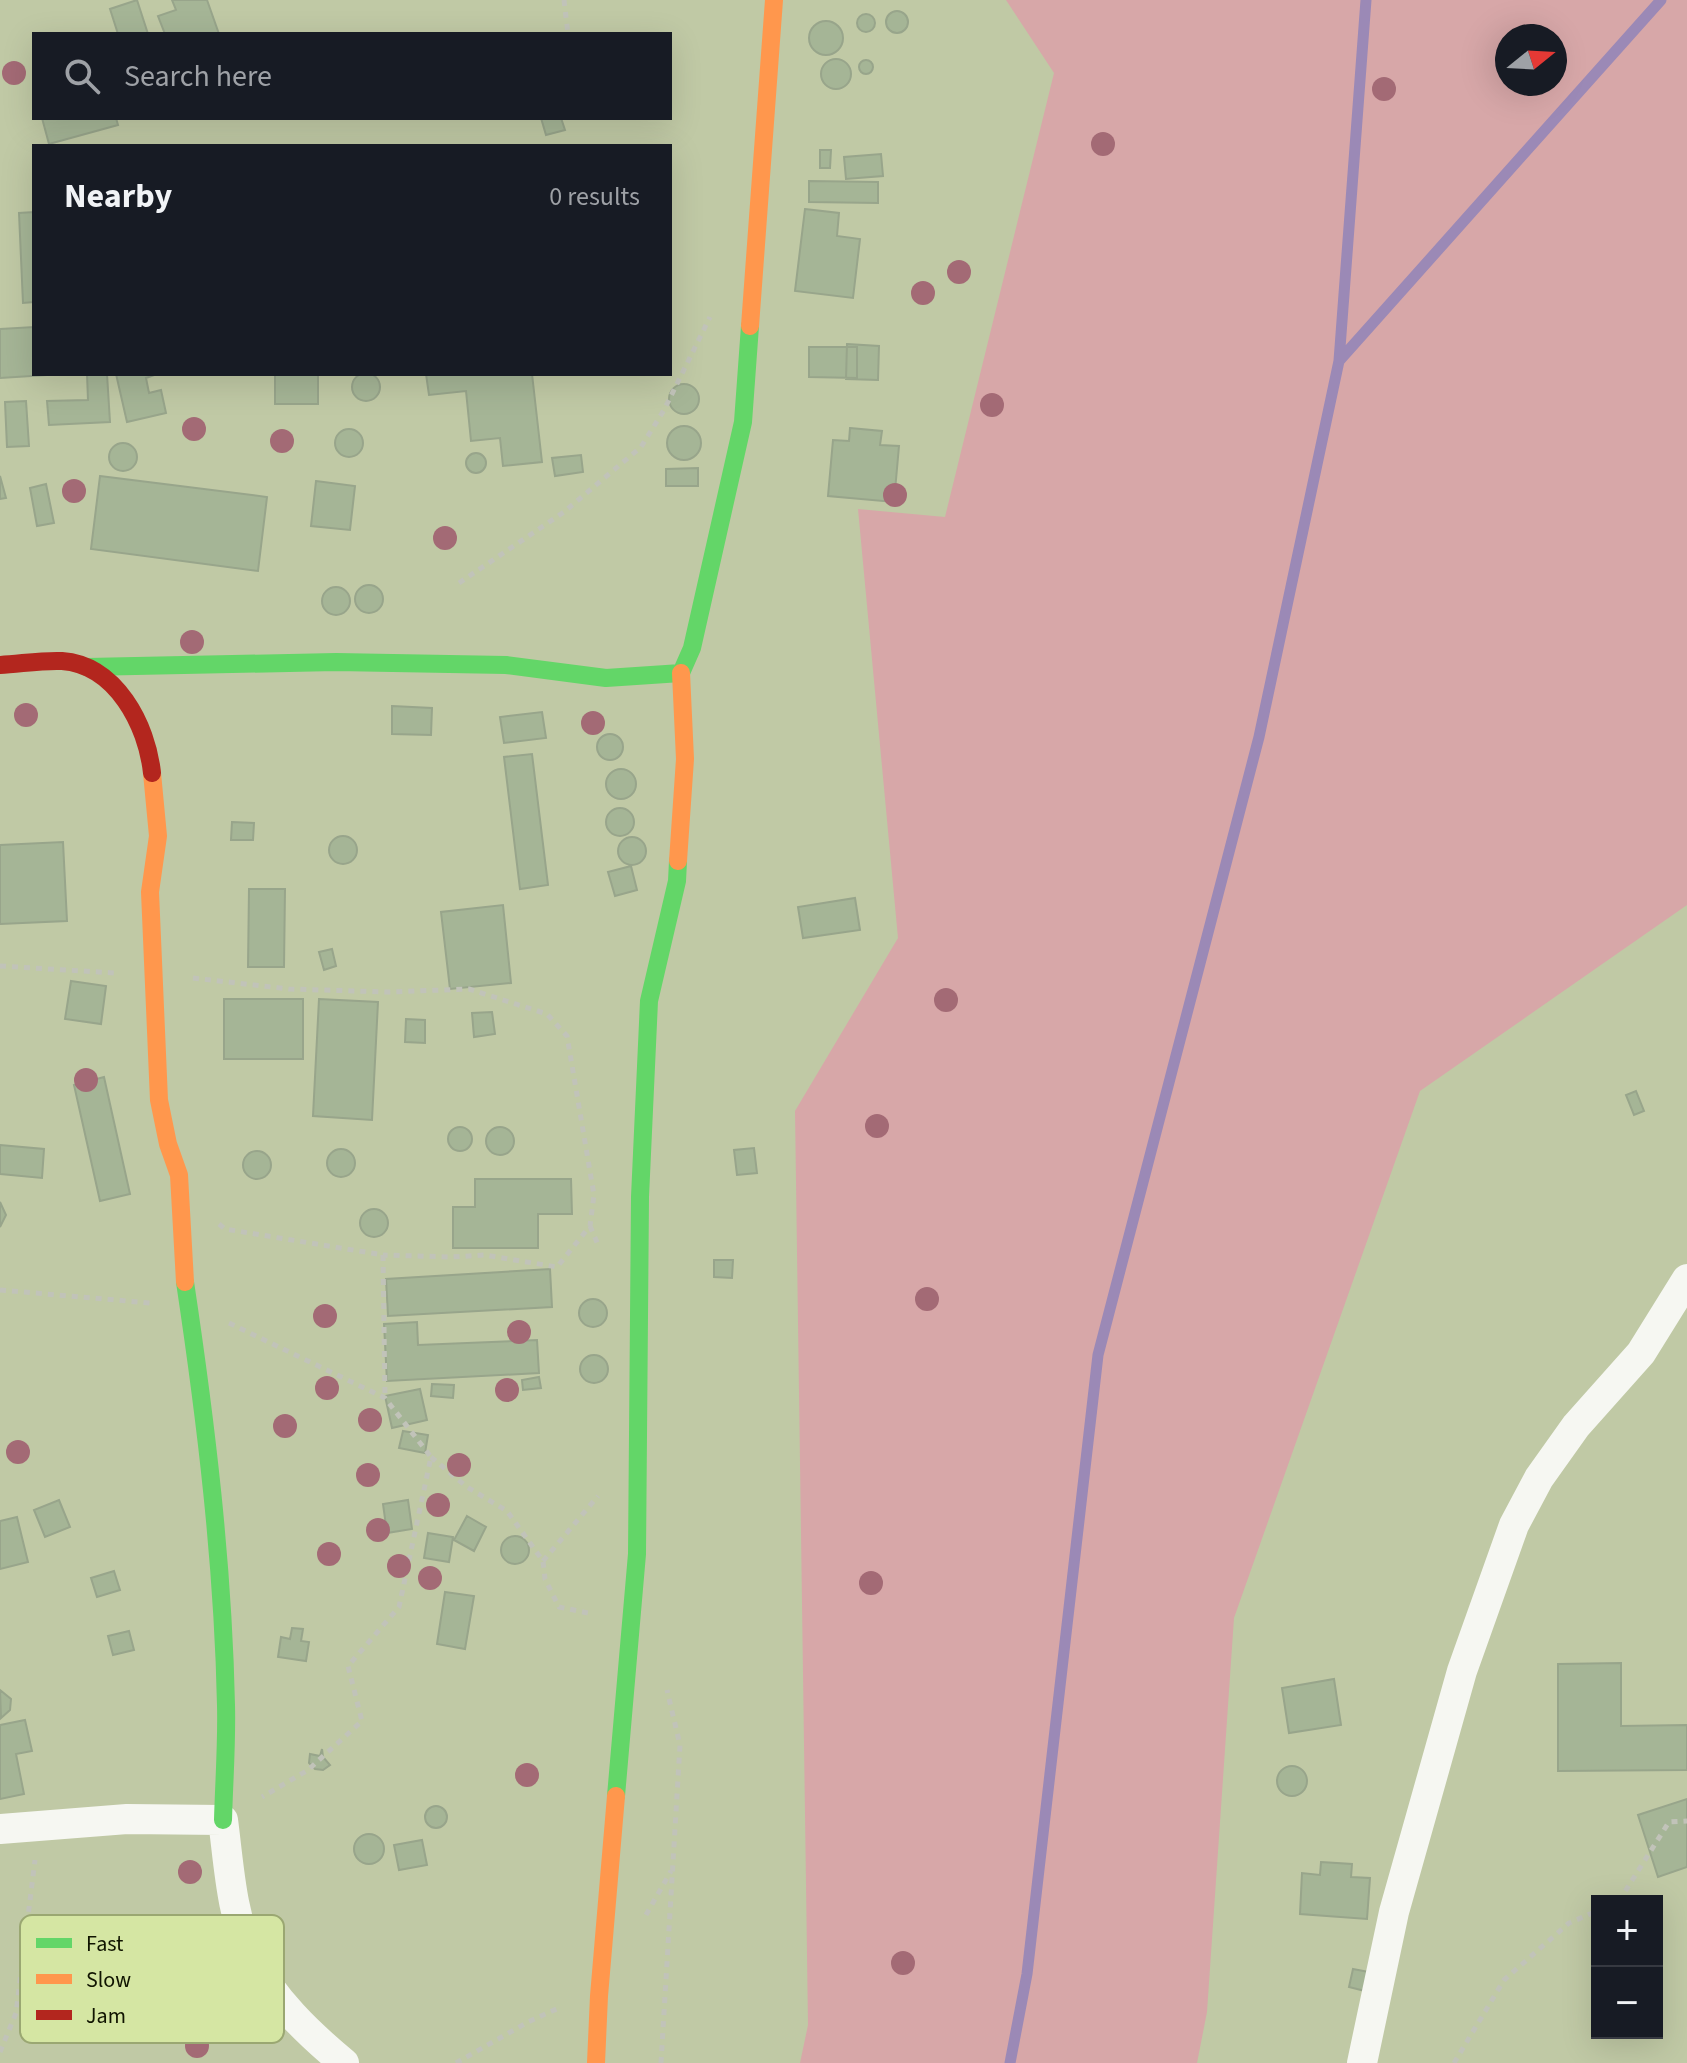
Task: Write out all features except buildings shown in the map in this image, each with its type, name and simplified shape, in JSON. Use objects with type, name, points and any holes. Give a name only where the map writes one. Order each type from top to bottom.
[{"type":"street","points":[[596,2063],[637,1554],[640,1197],[649,1001],[677,881],[685,759],[681,673],[692,648],[743,422],[774,0]]},
{"type":"street","points":[[0,665],[63,661],[87,667],[106,677],[120,692],[135,718],[150,757],[158,836],[150,892],[159,1100],[180,1185],[182,1266],[206,1422],[223,1628],[226,1708],[223,1820],[237,1915]]},
{"type":"street","points":[[87,667],[336,662],[506,665],[606,678],[681,673]]},
{"type":"street","points":[[1362,2063],[1394,1912],[1462,1671],[1514,1525],[1539,1478],[1576,1426],[1641,1353],[1687,1279]]},
{"type":"street","points":[[0,1829],[127,1819],[223,1820]]},
{"type":"street","points":[[284,2004],[319,2042],[344,2063]]},
{"type":"path","points":[[564,0],[568,32]]},
{"type":"path","points":[[459,583],[564,512],[641,447],[664,410],[706,322],[715,311]]},
{"type":"path","points":[[0,966],[153,973],[289,989],[388,992],[469,989],[547,1014],[567,1036],[594,1195],[590,1226],[557,1267],[485,1255],[383,1255],[225,1229],[216,1222]]},
{"type":"path","points":[[111,973],[115,987]]},
{"type":"path","points":[[383,1255],[385,1398]]},
{"type":"path","points":[[0,1290],[188,1306],[385,1398],[431,1457],[399,1607],[348,1666],[362,1721],[308,1770],[223,1820]]},
{"type":"path","points":[[1623,1895],[1669,1822],[1687,1821]]},
{"type":"path","points":[[27,1915],[37,1827]]},
{"type":"path","points":[[1454,2063],[1504,1980],[1569,1923],[1591,1914]]},
{"type":"path","points":[[0,2052],[16,2013],[20,1978]]},
{"type":"shaded area","points":[[1006,0],[1687,0],[1687,905],[1420,1091],[1234,1618],[1207,2012],[1197,2063],[800,2063],[808,2025],[795,1111],[898,938],[858,509],[945,517],[1054,73]]},
{"type":"waterway","points":[[1010,2063],[1027,1974],[1098,1355],[1259,737],[1339,361],[1366,0]]},
{"type":"waterway","points":[[1339,361],[1661,0]]},
{"type":"traffic: fast","points":[[87,667],[336,662],[506,665],[606,678],[681,673],[692,648],[743,422],[750,326]]},
{"type":"traffic: fast","points":[[616,1796],[637,1554],[640,1197],[649,1001],[677,881],[678,861]]},
{"type":"traffic: fast","points":[[185,1282],[206,1440],[221,1599],[226,1719],[223,1820]]},
{"type":"traffic: slow","points":[[750,326],[774,0]]},
{"type":"traffic: slow","points":[[678,861],[685,759],[681,673]]},
{"type":"traffic: slow","points":[[152,773],[158,836],[150,892],[159,1100],[168,1144],[179,1175],[185,1282]]},
{"type":"traffic: slow","points":[[596,2063],[616,1796]]},
{"type":"traffic: jam","points":[[0,665],[62,661],[98,673],[125,700],[136,718],[152,773]]}]
